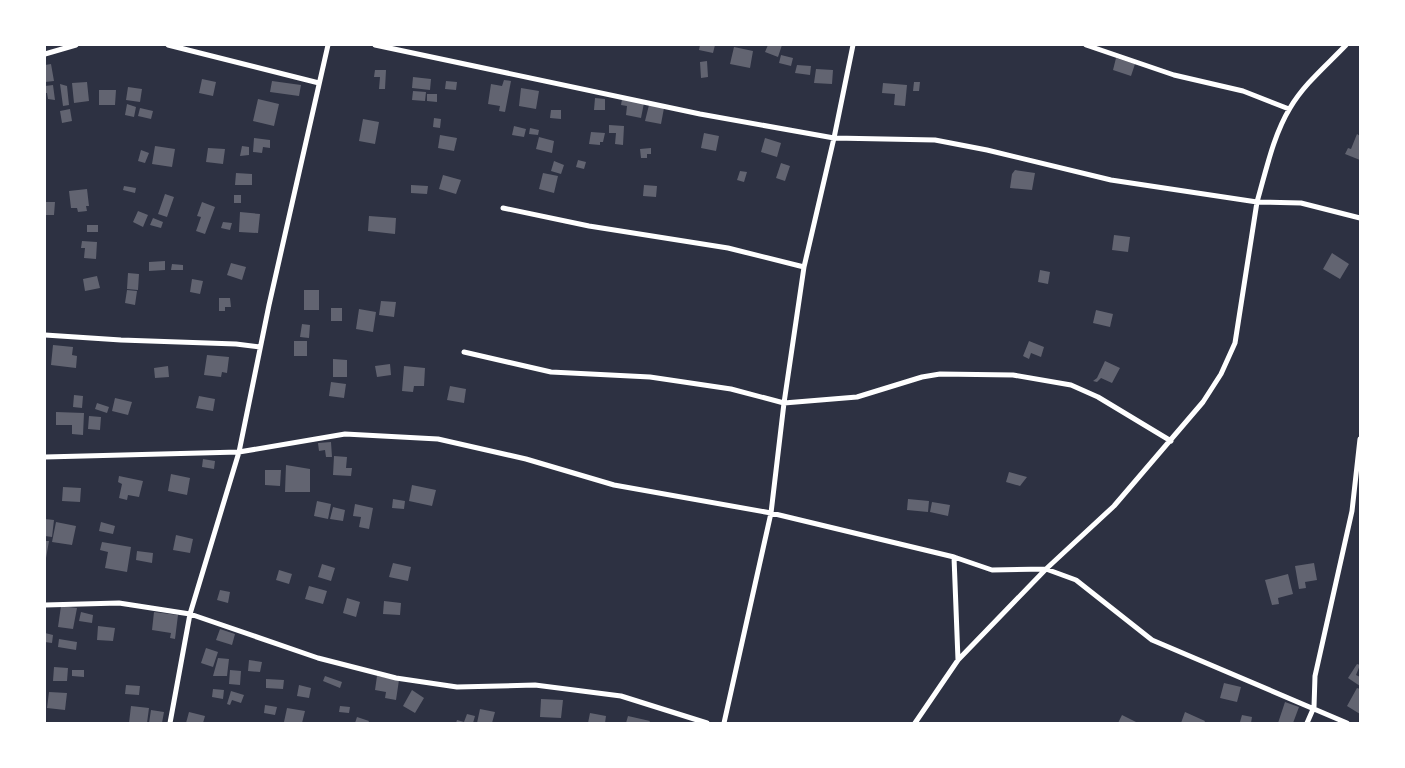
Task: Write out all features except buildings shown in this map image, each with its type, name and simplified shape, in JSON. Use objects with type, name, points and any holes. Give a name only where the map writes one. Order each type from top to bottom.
[{"type":"street","points":[[45,54],[76,45]]},
{"type":"street","points":[[168,45],[319,83]]},
{"type":"street","points":[[170,723],[190,614],[239,452],[260,347],[328,45]]},
{"type":"street","points":[[375,45],[700,114],[834,138],[935,140],[987,150],[1111,180],[1257,202],[1301,203],[1360,218]]},
{"type":"street","points":[[724,723],[772,513],[784,404],[804,267],[853,45]]},
{"type":"street","points":[[1086,45],[1174,75],[1243,91],[1289,109]]},
{"type":"street","points":[[915,723],[958,660],[1046,569],[1114,506],[1203,402],[1221,374],[1235,343],[1257,202],[1278,132],[1289,109],[1302,90],[1346,45]]},
{"type":"street","points":[[503,208],[589,226],[728,248],[804,267]]},
{"type":"street","points":[[45,334],[121,340],[236,344],[260,347]]},
{"type":"street","points":[[464,352],[551,372],[650,377],[731,389],[784,404],[857,397],[940,374],[1013,375],[1071,385],[1098,397],[1171,440]]},
{"type":"street","points":[[45,457],[239,452],[344,434],[438,439],[526,459],[614,485],[772,513],[954,557],[992,570],[1046,569],[1076,580],[1152,640],[1314,707],[1347,723]]},
{"type":"street","points":[[1307,723],[1314,707],[1314,676],[1352,511],[1360,440]]},
{"type":"street","points":[[954,557],[958,660]]},
{"type":"street","points":[[45,605],[119,604],[190,614],[318,658],[396,678],[457,687],[535,685],[621,696],[707,723]]}]
